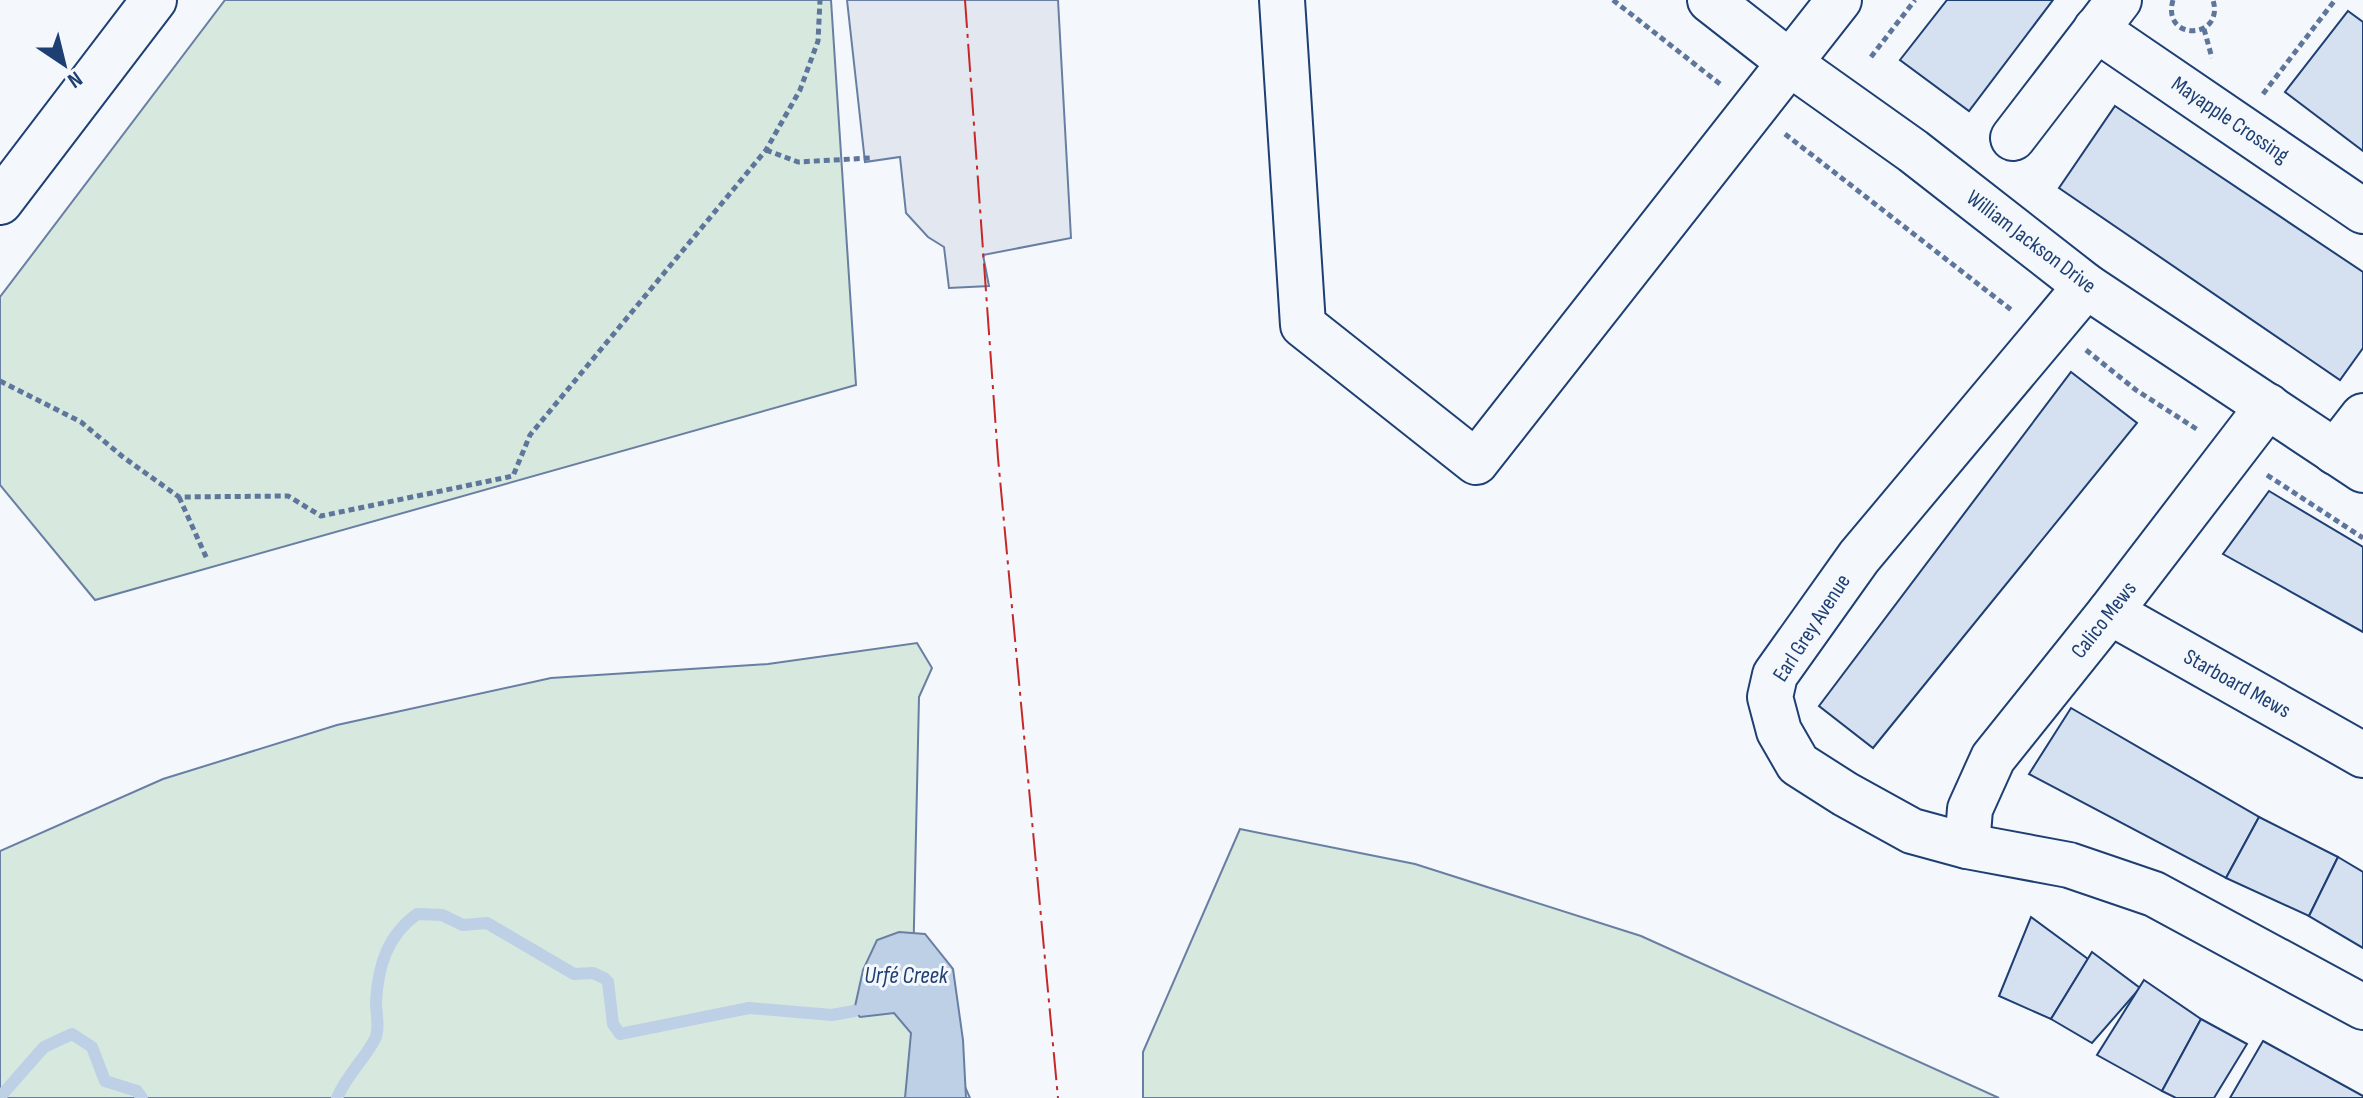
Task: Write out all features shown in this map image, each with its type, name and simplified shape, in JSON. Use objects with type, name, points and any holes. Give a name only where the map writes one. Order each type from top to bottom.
[{"type":"street","points":[[0,202],[154,0]]},
{"type":"street","points":[[1282,0],[1303,325],[1476,462],[1839,0]]},
{"type":"street","name":"William Jackson Drive","points":[[1710,0],[1913,151],[2086,286],[2349,461]]},
{"type":"street","points":[[2013,138],[2108,15]]},
{"type":"street","name":"Mayapple Crossing","points":[[2108,15],[2363,211]]},
{"type":"street","name":"Earl Grey Avenue","points":[[2086,286],[1859,557],[1775,675],[1770,697],[1779,731],[1798,764],[1912,831],[1967,846],[2069,865],[2154,894],[2363,1007]]},
{"type":"street","name":"Calico Mews","points":[[1967,846],[1970,809],[1993,758],[2268,406]]},
{"type":"street","points":[[2349,461],[2363,416]]},
{"type":"street","name":"Starboard Mews","points":[[2110,612],[2363,755]]},
{"type":"path","points":[[179,497],[288,496],[321,516],[513,476],[530,435],[766,150],[800,90],[818,41],[820,0]]},
{"type":"path","points":[[1613,0],[2014,312],[2081,346],[2136,390],[2363,538]]},
{"type":"path","points":[[1871,57],[1915,0]]},
{"type":"path","points":[[2173,0],[2174,20],[2184,30],[2191,31],[2204,29],[2213,19],[2213,0]]},
{"type":"path","points":[[2262,95],[2335,0]]},
{"type":"path","points":[[766,150],[798,162],[870,158]]},
{"type":"path","points":[[0,381],[81,422],[179,497],[207,559]]},
{"type":"shaded area","points":[[225,0],[831,0],[856,385],[95,600],[0,485],[0,297]]},
{"type":"shaded area","points":[[847,0],[1058,0],[1071,238],[983,255],[989,286],[949,288],[944,247],[928,237],[906,213],[900,157],[865,162]]},
{"type":"shaded area","points":[[917,643],[932,668],[919,697],[913,969],[970,1098],[0,1098],[0,851],[163,779],[337,725],[551,678],[768,664]]},
{"type":"shaded area","points":[[1240,829],[1415,864],[1641,936],[1999,1098],[1143,1098],[1143,1052]]},
{"type":"water","name":"Urfé Creek","points":[[899,932],[925,934],[953,969],[963,1040],[966,1098],[905,1098],[911,1033],[894,1013],[860,1017],[854,1011],[863,970],[877,940]]},
{"type":"building","points":[[1947,0],[2053,0],[1969,111],[1900,60]]},
{"type":"building","points":[[2348,11],[2363,22],[2363,151],[2285,92]]},
{"type":"building","points":[[2115,106],[2363,272],[2363,348],[2340,380],[2059,188]]},
{"type":"building","points":[[2071,372],[2137,423],[1873,748],[1819,706]]},
{"type":"building","points":[[2269,491],[2363,547],[2363,632],[2223,554]]},
{"type":"building","points":[[2071,708],[2259,817],[2226,878],[2029,774]]},
{"type":"building","points":[[2259,817],[2338,857],[2309,916],[2226,878]]},
{"type":"building","points":[[2338,857],[2363,872],[2363,948],[2309,916]]},
{"type":"building","points":[[2031,917],[2088,959],[2051,1019],[1999,996]]},
{"type":"building","points":[[2092,952],[2140,988],[2092,1043],[2051,1019]]},
{"type":"building","points":[[2144,980],[2201,1019],[2162,1091],[2097,1055]]},
{"type":"building","points":[[2201,1019],[2247,1044],[2214,1098],[2176,1098],[2162,1091]]},
{"type":"building","points":[[2263,1041],[2363,1096],[2363,1098],[2230,1098]]},
{"type":"waterway","name":"Urfé Creek","points":[[337,1098],[376,1035],[377,989],[386,953],[398,932],[417,914],[442,915],[463,925],[487,923],[574,974],[593,973],[604,978],[608,982],[613,1024],[620,1034],[749,1008],[832,1015],[854,1011]]},
{"type":"waterway","name":"Urfé Creek","points":[[0,1097],[44,1047],[72,1034],[92,1047],[105,1081],[137,1091],[142,1098]]},
{"type":"power","points":[[965,0],[998,458],[1058,1098]]}]
